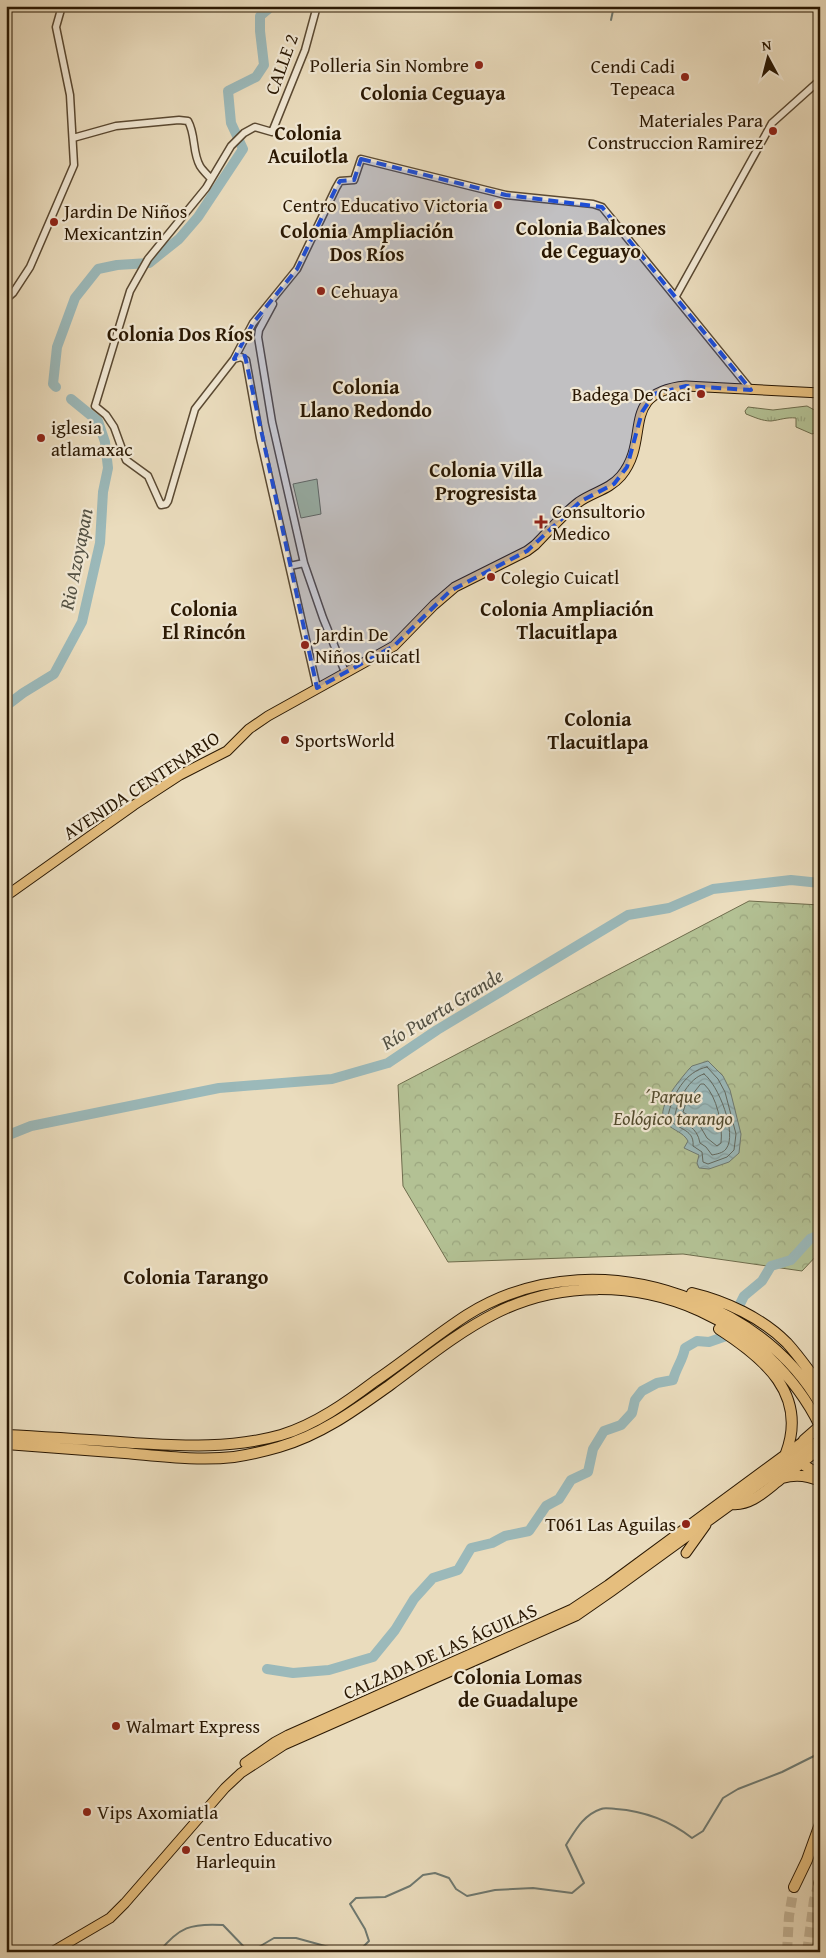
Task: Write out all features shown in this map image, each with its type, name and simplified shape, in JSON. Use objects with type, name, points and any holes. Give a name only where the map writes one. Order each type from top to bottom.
[{"type":"highway","points":[[6,1434],[200,1447],[239,1444],[283,1434],[315,1420],[332,1410],[365,1389],[467,1316],[493,1301],[524,1289],[587,1278],[677,1301],[691,1307],[700,1316],[729,1335],[781,1376],[803,1397],[818,1434]]},
{"type":"highway","points":[[6,1444],[197,1458],[236,1457],[280,1446],[321,1432],[470,1328],[497,1312],[528,1300],[560,1292],[588,1289],[609,1284],[687,1292],[728,1305],[757,1320],[785,1341],[820,1404]]},
{"type":"highway","points":[[796,1362],[820,1385]]},
{"type":"highway","points":[[781,1376],[792,1408],[793,1421],[786,1453]]},
{"type":"highway","points":[[804,1440],[818,1434]]},
{"type":"highway","points":[[732,1504],[745,1504],[749,1502],[802,1464],[818,1434]]},
{"type":"highway","points":[[6,1448],[40,1446]]},
{"type":"highway","points":[[802,1464],[820,1475]]},
{"type":"highway","points":[[782,1478],[801,1476],[820,1481]]},
{"type":"highway","points":[[794,1887],[807,1860],[820,1824]]},
{"type":"main road","name":"AVENIDA CENTENARIO","points":[[6,896],[134,804],[180,776],[223,754],[258,722],[394,646],[450,591],[462,582],[527,551],[581,501],[614,484],[627,467],[633,451],[642,412],[648,400],[654,394],[673,387],[686,386],[820,393]]},
{"type":"main road","name":"CALZADA DE LAS ÁGUILAS","points":[[52,1952],[110,1918],[224,1788],[252,1765],[284,1745],[576,1616],[732,1504],[818,1434]]},
{"type":"main road","name":"CALZADA DE LAS ÁGUILAS","points":[[97,1925],[185,1829],[224,1781],[275,1742],[572,1609],[608,1585],[804,1440]]},
{"type":"main road","points":[[686,1553],[695,1544],[709,1521]]},
{"type":"street","points":[[6,300],[30,267],[74,165],[70,96],[56,27],[62,6]]},
{"type":"street","name":"CALLE 2","points":[[211,179],[231,146],[244,132],[255,127],[272,132],[304,50],[317,6]]},
{"type":"street","points":[[676,296],[772,123],[820,80]]},
{"type":"street","points":[[73,138],[116,126],[179,120],[188,121],[191,126],[200,167],[211,179],[188,211],[148,259],[130,292],[95,406],[106,415],[114,427],[126,460],[148,476],[159,502],[163,506],[168,501],[195,409],[234,358],[253,323],[297,269],[340,181],[354,180],[362,159],[506,195],[593,204],[602,207],[751,390]]},
{"type":"street","points":[[274,298],[259,330],[258,338],[269,406],[304,562],[323,618],[345,672]]},
{"type":"street","points":[[234,358],[241,357],[246,360],[260,438],[317,688]]},
{"type":"street","points":[[290,566],[304,562]]},
{"type":"highlighted area","points":[[361,159],[506,195],[602,207],[751,390],[686,386],[654,394],[642,412],[627,467],[614,484],[581,501],[527,551],[450,591],[394,646],[317,688],[245,356],[234,359],[253,323],[297,269],[340,181],[354,180]]},
{"type":"green space","points":[[807,406],[820,413],[820,431],[812,434],[796,427],[796,418],[768,421],[746,414],[745,411],[748,407],[773,410]]},
{"type":"green space","points":[[317,479],[321,514],[301,518],[293,484]]},
{"type":"green space","name":"´Parque Eológico tarango","points":[[749,901],[820,905],[820,1252],[802,1271],[683,1254],[448,1262],[403,1186],[398,1085]]},
{"type":"water","points":[[708,1061],[723,1076],[730,1090],[741,1134],[739,1153],[729,1162],[709,1169],[699,1168],[697,1163],[699,1155],[684,1148],[688,1141],[667,1124],[663,1118],[665,1104],[680,1080],[692,1066]]},
{"type":"waterway","name":"Rio Azoyapan","points":[[56,387],[53,384],[57,347],[75,298],[98,269],[117,265],[149,263],[179,239],[198,217],[243,149],[231,123],[228,91],[256,77],[264,65],[260,16],[272,6]]},
{"type":"waterway","points":[[611,20],[614,6]]},
{"type":"waterway","name":"Rio Azoyapan","points":[[6,706],[54,674],[82,622],[100,543],[103,492],[108,468],[105,442],[98,421],[71,399]]},
{"type":"waterway","name":"Río Puerta Grande","points":[[6,1136],[31,1126],[219,1088],[332,1079],[388,1063],[437,1030],[628,915],[669,908],[713,889],[791,880],[820,883]]},
{"type":"waterway","points":[[732,1315],[737,1310],[744,1296],[762,1281],[771,1266],[791,1260],[810,1239],[820,1235]]},
{"type":"waterway","points":[[267,1669],[293,1673],[329,1670],[373,1657],[395,1630],[414,1599],[433,1578],[458,1570],[471,1548],[492,1543],[505,1536],[529,1531],[546,1506],[559,1499],[571,1480],[588,1472],[593,1449],[604,1431],[621,1425],[632,1413],[635,1400],[642,1391],[657,1383],[673,1380],[685,1348],[697,1341],[709,1342],[729,1335],[729,1328]]},
{"type":"waterway","points":[[159,1952],[180,1932],[187,1928],[202,1925],[223,1925],[247,1950],[257,1948],[274,1938],[296,1938],[336,1949],[360,1950],[369,1941],[365,1929],[350,1904],[356,1898],[385,1897],[410,1886],[423,1875],[435,1873],[449,1878],[456,1889],[467,1896],[495,1890],[533,1888],[572,1893],[584,1883],[566,1845],[580,1824],[589,1815],[603,1808],[637,1812],[666,1822],[692,1838],[703,1831],[723,1798],[738,1789],[782,1772],[820,1753]]},
{"type":"tunnel","points":[[807,1952],[814,1900],[819,1883]]},
{"type":"tunnel","points":[[787,1952],[789,1916],[794,1887]]},
{"type":"place","name":"Polleria Sin Nombre","points":[[479,65]]},
{"type":"place","name":"Cendi Cadi Tepeaca","points":[[685,77]]},
{"type":"place","name":"Materiales Para Construccion Ramirez","points":[[773,131]]},
{"type":"place","name":"Centro Educativo Victoria","points":[[498,205]]},
{"type":"place","name":"Jardin De Niños Mexicantzin","points":[[54,222]]},
{"type":"place","name":"Cehuaya","points":[[321,291]]},
{"type":"place","name":"Badega De Caci","points":[[701,394]]},
{"type":"place","name":"iglesia atlamaxac","points":[[41,438]]},
{"type":"place","name":"Consultorio Medico","points":[[541,522]]},
{"type":"place","name":"Colegio Cuicatl","points":[[491,577]]},
{"type":"place","name":"Jardin De Niños Cuicatl","points":[[305,645]]},
{"type":"place","name":"SportsWorld","points":[[285,740]]},
{"type":"place","name":"T061 Las Aguilas","points":[[686,1524]]},
{"type":"place","name":"Walmart Express","points":[[116,1726]]},
{"type":"place","name":"Vips Axomiatla","points":[[87,1812]]},
{"type":"place","name":"Centro Educativo Harlequin","points":[[186,1850]]},
{"type":"district","name":"Colonia Ceguaya","points":[[433,93]]},
{"type":"district","name":"Colonia Acuilotla","points":[[308,144]]},
{"type":"district","name":"Colonia Balcones de Ceguayo","points":[[591,240]]},
{"type":"district","name":"Colonia Ampliación Dos Ríos","points":[[367,242]]},
{"type":"district","name":"Colonia Dos Ríos","points":[[180,334]]},
{"type":"district","name":"Colonia Llano Redondo","points":[[366,398]]},
{"type":"district","name":"Colonia Villa Progresista","points":[[486,482]]},
{"type":"district","name":"Colonia El Rincón","points":[[204,620]]},
{"type":"district","name":"Colonia Ampliación Tlacuitlapa","points":[[567,620]]},
{"type":"district","name":"Colonia Tlacuitlapa","points":[[598,730]]},
{"type":"district","name":"Colonia Tarango","points":[[196,1277]]},
{"type":"district","name":"Colonia Lomas de Guadalupe","points":[[518,1688]]}]
